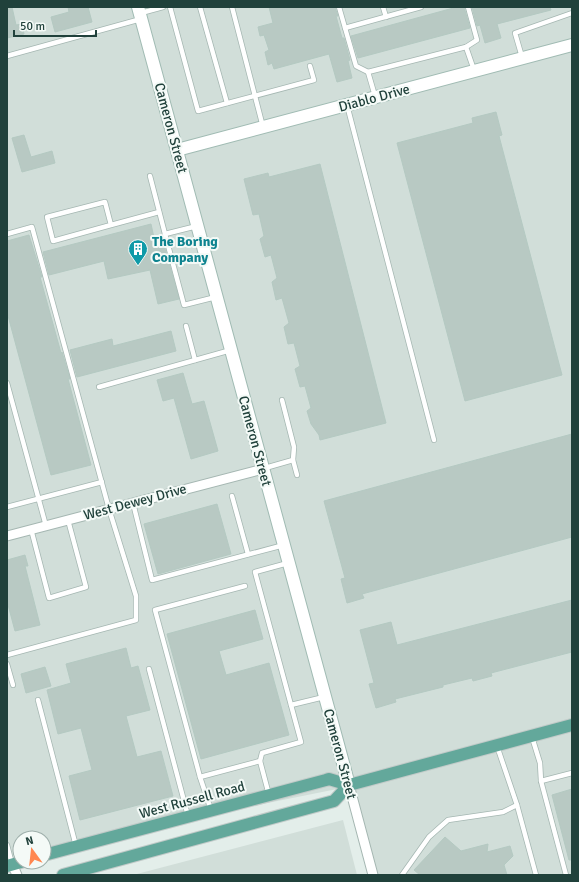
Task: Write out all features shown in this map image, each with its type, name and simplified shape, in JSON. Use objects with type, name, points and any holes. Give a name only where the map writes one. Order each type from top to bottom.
[{"type":"main road","points":[[63,875],[334,801],[348,785],[572,725]]},
{"type":"main road","name":"West Russell Road","points":[[52,854],[329,779],[348,785]]},
{"type":"street","name":"Cameron Street","points":[[140,13],[373,875]]},
{"type":"street","name":"Diablo Drive","points":[[177,150],[572,45]]},
{"type":"street","name":"West Dewey Drive","points":[[7,536],[263,468]]},
{"type":"lane","points":[[7,56],[162,7]]},
{"type":"lane","points":[[170,7],[198,111],[314,80],[310,66]]},
{"type":"lane","points":[[200,7],[227,103]]},
{"type":"lane","points":[[232,7],[263,127]]},
{"type":"lane","points":[[339,7],[356,66],[368,72],[466,47],[477,40],[468,7]]},
{"type":"lane","points":[[383,7],[386,17]]},
{"type":"lane","points":[[345,28],[421,7]]},
{"type":"lane","points":[[522,58],[515,33],[572,13],[570,7]]},
{"type":"lane","points":[[466,47],[475,71]]},
{"type":"lane","points":[[368,72],[375,97]]},
{"type":"lane","points":[[347,105],[434,440]]},
{"type":"lane","points":[[150,176],[184,305],[216,297]]},
{"type":"lane","points":[[111,225],[105,202],[47,217],[53,241],[159,212]]},
{"type":"lane","points":[[165,234],[197,226]]},
{"type":"lane","points":[[7,234],[32,227],[109,509],[136,596],[136,620],[7,655]]},
{"type":"lane","points":[[186,326],[195,360]]},
{"type":"lane","points":[[99,387],[231,350]]},
{"type":"lane","points":[[7,383],[46,526]]},
{"type":"lane","points":[[282,400],[294,447],[293,460],[297,475]]},
{"type":"lane","points":[[263,468],[293,460]]},
{"type":"lane","points":[[7,507],[102,482]]},
{"type":"lane","points":[[232,496],[248,554]]},
{"type":"lane","points":[[133,503],[152,580],[284,545]]},
{"type":"lane","points":[[31,529],[49,598],[86,587],[68,520]]},
{"type":"lane","points":[[269,795],[260,761],[262,753],[301,742],[255,572],[288,563]]},
{"type":"lane","points":[[211,810],[200,777],[155,610],[244,586]]},
{"type":"lane","points":[[7,664],[13,685]]},
{"type":"lane","points":[[150,669],[188,816]]},
{"type":"lane","points":[[291,705],[325,697]]},
{"type":"lane","points":[[38,700],[76,846]]},
{"type":"lane","points":[[532,736],[540,763],[541,781],[566,875]]},
{"type":"lane","points":[[497,745],[517,805],[536,875]]},
{"type":"lane","points":[[200,777],[260,761]]},
{"type":"lane","points":[[541,781],[572,773]]},
{"type":"lane","points":[[402,875],[429,837],[448,820],[503,812],[517,805]]},
{"type":"lane","points":[[7,845],[12,861]]},
{"type":"shaded area","points":[[7,7],[572,7],[572,875],[373,875],[347,787],[52,846],[52,830],[12,830],[12,855],[7,856]]},
{"type":"shaded area","points":[[343,820],[357,875],[133,875]]},
{"type":"building","points":[[7,7],[12,7],[16,25],[22,24],[24,34],[7,38]]},
{"type":"building","points":[[68,7],[88,7],[92,22],[55,32],[51,17],[69,12]]},
{"type":"building","points":[[269,7],[335,7],[342,38],[344,38],[350,60],[348,61],[352,78],[337,82],[329,54],[274,69],[272,63],[268,65],[265,52],[269,50],[264,35],[260,36],[258,27],[273,23]]},
{"type":"building","points":[[457,7],[464,7],[470,28],[358,58],[351,36]]},
{"type":"building","points":[[472,7],[550,7],[551,10],[497,24],[501,38],[485,43],[480,25],[477,26]]},
{"type":"building","points":[[496,112],[502,135],[499,136],[562,375],[465,401],[397,143],[473,123],[472,118]]},
{"type":"building","points":[[24,135],[31,157],[52,151],[55,163],[22,172],[12,138]]},
{"type":"building","points":[[320,164],[386,423],[320,440],[319,435],[311,424],[307,411],[311,408],[305,386],[300,387],[295,369],[300,366],[294,343],[288,344],[284,327],[289,323],[282,298],[276,300],[272,282],[277,278],[271,255],[265,257],[260,239],[264,236],[259,214],[253,215],[244,179],[268,173],[269,177]]},
{"type":"building","name":"The Boring Company","points":[[151,224],[156,247],[164,245],[179,299],[158,304],[150,270],[108,279],[104,261],[49,275],[43,252]]},
{"type":"building","points":[[29,235],[42,277],[40,277],[61,353],[62,352],[70,379],[68,379],[91,465],[51,475],[7,312],[7,241]]},
{"type":"building","points":[[171,331],[176,351],[77,377],[70,350],[112,339],[113,346]]},
{"type":"building","points":[[183,373],[192,404],[204,401],[218,451],[191,459],[174,398],[163,401],[157,380]]},
{"type":"building","points":[[572,434],[572,537],[362,594],[364,598],[347,603],[341,579],[345,578],[324,501]]},
{"type":"building","points":[[217,504],[231,554],[158,574],[144,524]]},
{"type":"building","points":[[25,555],[28,566],[25,566],[40,625],[15,631],[7,601],[7,560]]},
{"type":"building","points":[[572,600],[572,652],[491,673],[492,676],[473,681],[472,678],[443,685],[443,687],[395,699],[396,702],[376,708],[369,684],[374,683],[360,630],[391,622],[397,645]]},
{"type":"building","points":[[255,610],[263,639],[219,651],[226,675],[269,663],[289,735],[201,759],[167,634]]},
{"type":"building","points":[[126,648],[131,668],[138,666],[150,710],[126,716],[137,757],[161,751],[173,796],[80,820],[69,776],[92,770],[81,728],[58,734],[47,690],[71,683],[66,664]]},
{"type":"building","points":[[45,667],[51,686],[26,693],[21,674]]},
{"type":"building","points":[[572,789],[572,860],[569,860],[552,795]]},
{"type":"building","points":[[445,837],[461,851],[488,844],[487,852],[510,846],[513,856],[504,865],[507,875],[420,875],[414,870]]},
{"type":"place","name":"The Boring Company","points":[[138,266]]}]
